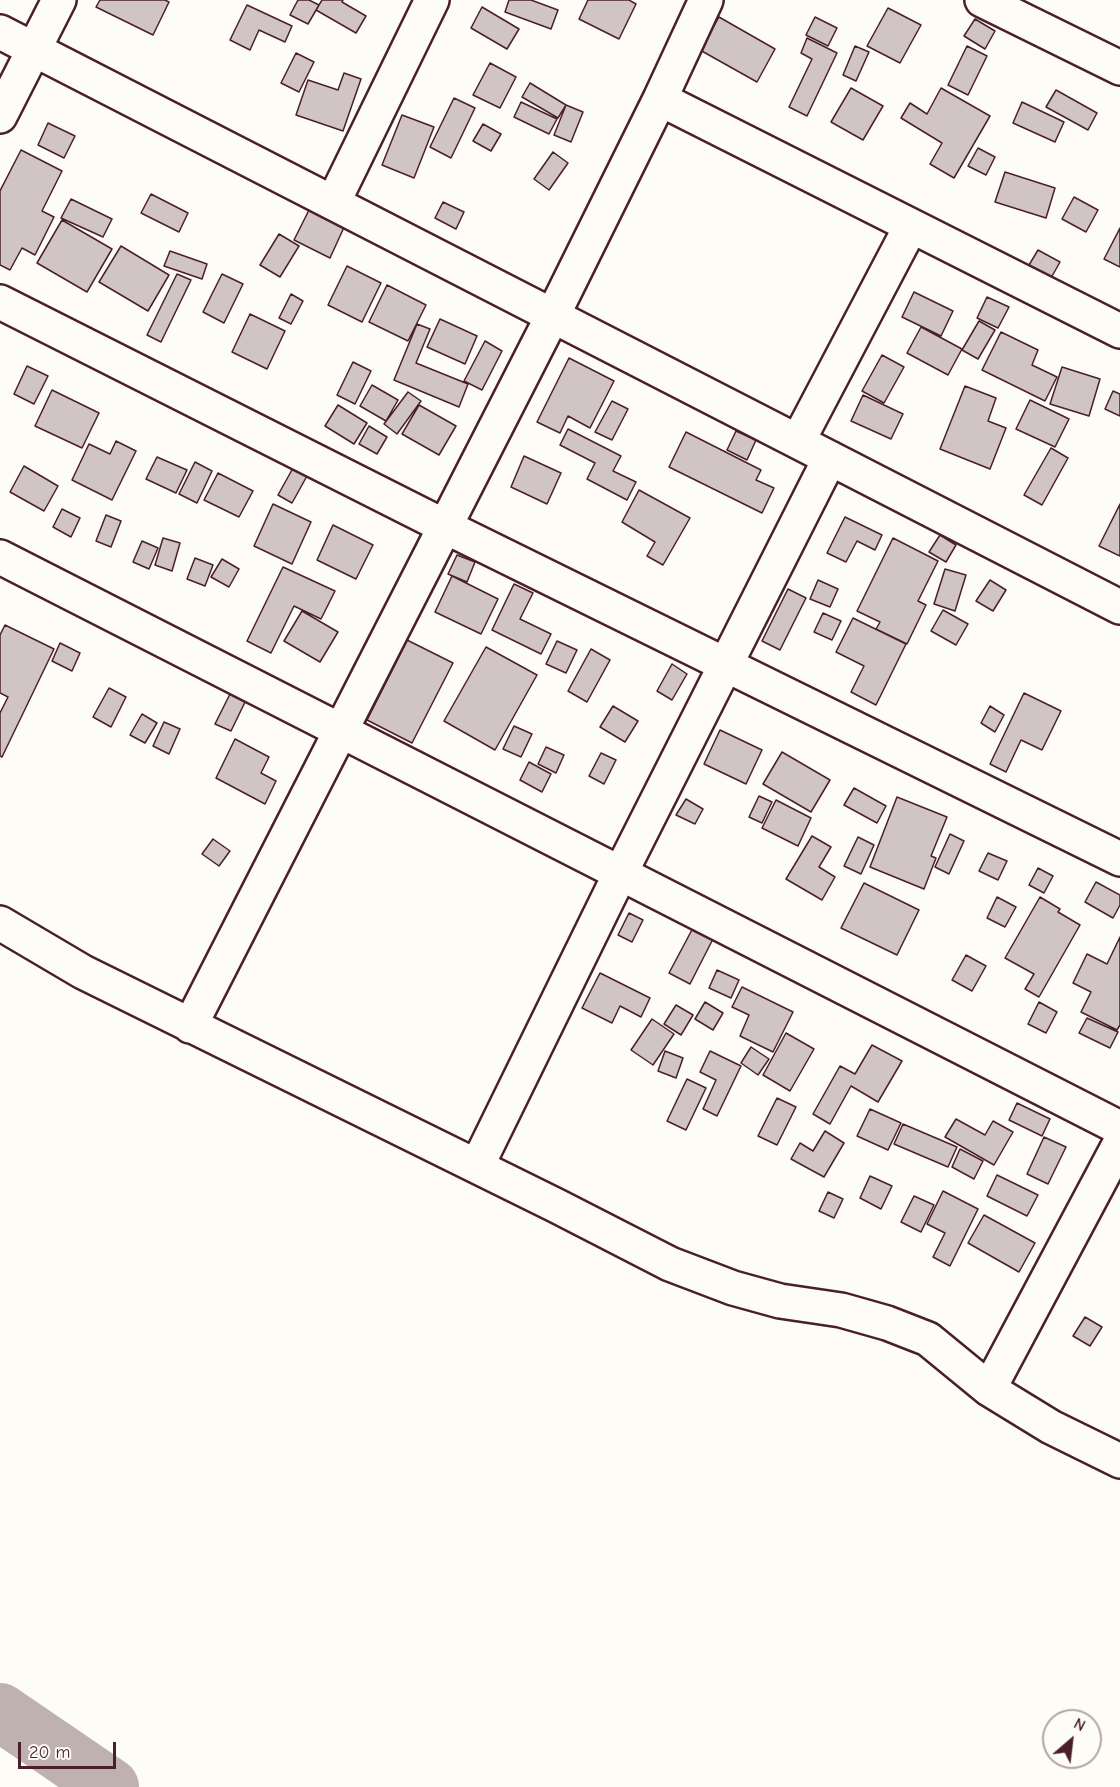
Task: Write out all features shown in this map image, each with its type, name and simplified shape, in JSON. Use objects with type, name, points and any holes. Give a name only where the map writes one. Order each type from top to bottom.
[{"type":"street","points":[[0,116],[59,0]]},
{"type":"street","points":[[333,203],[432,0]]},
{"type":"street","points":[[190,1026],[552,317],[660,99],[706,0]]},
{"type":"street","points":[[981,0],[1029,10],[1120,68]]},
{"type":"street","points":[[0,32],[1120,607]]},
{"type":"street","points":[[660,99],[1120,332]]},
{"type":"street","points":[[798,441],[911,226]]},
{"type":"street","points":[[0,302],[446,527],[1120,859]]},
{"type":"street","points":[[477,1166],[620,874],[830,458]]},
{"type":"street","points":[[0,557],[1120,1128]]},
{"type":"street","points":[[0,923],[83,972],[670,1264],[733,1288],[780,1301],[850,1313],[887,1323],[928,1339],[989,1389],[1051,1427],[1120,1461]]},
{"type":"street","points":[[989,1389],[1120,1143]]},
{"type":"building","points":[[100,0],[165,0],[169,2],[153,35],[96,7]]},
{"type":"building","points":[[298,0],[309,0],[319,5],[308,24],[290,15]]},
{"type":"building","points":[[322,0],[343,0],[342,2],[366,16],[356,33],[316,10]]},
{"type":"building","points":[[509,0],[531,0],[558,10],[551,29],[505,12]]},
{"type":"building","points":[[588,0],[629,0],[636,4],[619,39],[579,19]]},
{"type":"building","points":[[247,5],[292,26],[285,42],[259,30],[250,50],[230,40]]},
{"type":"building","points":[[482,7],[519,29],[507,49],[471,28]]},
{"type":"building","points":[[888,8],[921,25],[900,63],[867,46]]},
{"type":"building","points":[[719,17],[775,49],[757,82],[700,50]]},
{"type":"building","points":[[815,17],[837,28],[828,46],[806,35]]},
{"type":"building","points":[[975,19],[995,31],[985,49],[964,36]]},
{"type":"building","points":[[807,38],[837,53],[807,116],[789,107],[812,59],[801,53]]},
{"type":"building","points":[[855,46],[869,52],[856,81],[843,75]]},
{"type":"building","points":[[967,46],[987,56],[968,95],[948,85]]},
{"type":"building","points":[[296,53],[314,62],[299,92],[281,83]]},
{"type":"building","points":[[490,63],[516,77],[500,108],[473,95]]},
{"type":"building","points":[[344,73],[361,79],[343,131],[296,115],[308,80],[338,90]]},
{"type":"building","points":[[530,83],[566,105],[558,118],[522,97]]},
{"type":"building","points":[[851,88],[883,106],[863,140],[831,122]]},
{"type":"building","points":[[941,88],[990,116],[954,178],[930,164],[942,143],[901,118],[910,103],[927,114]]},
{"type":"building","points":[[1056,90],[1097,113],[1088,130],[1046,107]]},
{"type":"building","points":[[454,98],[475,108],[451,158],[430,147]]},
{"type":"building","points":[[521,102],[557,119],[549,134],[514,117]]},
{"type":"building","points":[[1022,102],[1064,122],[1055,142],[1013,123]]},
{"type":"building","points":[[566,105],[583,112],[571,142],[554,135]]},
{"type":"building","points":[[402,115],[434,127],[414,178],[382,165]]},
{"type":"building","points":[[48,123],[75,136],[64,158],[38,145]]},
{"type":"building","points":[[483,124],[501,134],[491,151],[473,141]]},
{"type":"building","points":[[978,148],[995,157],[986,175],[968,166]]},
{"type":"building","points":[[21,150],[62,171],[42,211],[54,217],[35,255],[22,248],[10,270],[0,265],[0,191]]},
{"type":"building","points":[[553,152],[568,163],[549,190],[534,179]]},
{"type":"building","points":[[1005,172],[1055,188],[1046,218],[995,202]]},
{"type":"building","points":[[151,194],[188,213],[179,232],[141,213]]},
{"type":"building","points":[[1074,197],[1098,210],[1086,232],[1062,219]]},
{"type":"building","points":[[71,199],[112,219],[103,237],[61,218]]},
{"type":"building","points":[[443,202],[464,212],[456,229],[435,218]]},
{"type":"building","points":[[311,206],[346,223],[330,258],[294,240]]},
{"type":"building","points":[[62,220],[112,249],[87,292],[37,263]]},
{"type":"building","points":[[1120,228],[1120,267],[1104,259]]},
{"type":"building","points":[[279,234],[299,246],[280,277],[260,265]]},
{"type":"building","points":[[121,246],[169,275],[148,311],[99,282]]},
{"type":"building","points":[[1038,250],[1060,262],[1051,278],[1029,265]]},
{"type":"building","points":[[170,251],[207,264],[202,279],[164,266]]},
{"type":"building","points":[[347,266],[381,283],[362,322],[328,305]]},
{"type":"building","points":[[177,274],[191,280],[161,342],[147,335]]},
{"type":"building","points":[[222,274],[243,284],[224,323],[203,312]]},
{"type":"building","points":[[387,285],[426,305],[408,341],[369,322]]},
{"type":"building","points":[[914,292],[953,311],[941,336],[902,317]]},
{"type":"building","points":[[291,294],[303,301],[291,324],[279,318]]},
{"type":"building","points":[[987,297],[1009,307],[998,328],[977,318]]},
{"type":"building","points":[[250,314],[285,331],[267,369],[232,352]]},
{"type":"building","points":[[440,319],[477,336],[465,364],[427,347]]},
{"type":"building","points":[[979,321],[995,330],[978,359],[962,350]]},
{"type":"building","points":[[417,324],[430,329],[416,363],[468,384],[459,407],[394,380]]},
{"type":"building","points":[[921,327],[962,349],[948,375],[907,353]]},
{"type":"building","points":[[1001,332],[1038,350],[1032,365],[1057,377],[1045,401],[982,370]]},
{"type":"building","points":[[485,341],[502,351],[482,390],[464,381]]},
{"type":"building","points":[[882,355],[904,367],[884,403],[862,391]]},
{"type":"building","points":[[569,358],[614,381],[590,428],[568,416],[560,433],[537,422]]},
{"type":"building","points":[[353,362],[371,371],[355,404],[337,395]]},
{"type":"building","points":[[27,366],[48,376],[34,404],[14,394]]},
{"type":"building","points":[[1062,367],[1100,379],[1089,416],[1050,404]]},
{"type":"building","points":[[372,385],[398,400],[386,421],[360,406]]},
{"type":"building","points":[[965,386],[996,398],[988,421],[1006,428],[990,469],[940,449]]},
{"type":"building","points":[[52,390],[99,413],[82,448],[35,426]]},
{"type":"building","points":[[1113,391],[1120,394],[1120,416],[1105,409]]},
{"type":"building","points":[[408,392],[421,401],[397,434],[384,424]]},
{"type":"building","points":[[863,395],[903,414],[891,439],[851,421]]},
{"type":"building","points":[[1030,400],[1069,419],[1055,447],[1016,429]]},
{"type":"building","points":[[612,401],[628,409],[612,440],[595,432]]},
{"type":"building","points":[[338,405],[367,423],[354,444],[325,426]]},
{"type":"building","points":[[419,405],[456,426],[439,455],[402,434]]},
{"type":"building","points":[[369,426],[387,437],[377,454],[359,444]]},
{"type":"building","points":[[568,429],[621,456],[613,471],[636,482],[627,500],[587,479],[595,463],[560,445]]},
{"type":"building","points":[[736,431],[756,440],[747,460],[727,450]]},
{"type":"building","points":[[686,432],[761,470],[756,480],[774,488],[762,513],[669,467]]},
{"type":"building","points":[[116,441],[136,451],[112,500],[72,480],[89,444],[110,454]]},
{"type":"building","points":[[1051,448],[1068,458],[1042,505],[1024,495]]},
{"type":"building","points":[[524,456],[561,473],[547,504],[511,487]]},
{"type":"building","points":[[157,457],[187,470],[176,493],[146,479]]},
{"type":"building","points":[[195,462],[212,471],[197,503],[179,494]]},
{"type":"building","points":[[24,466],[58,486],[44,511],[10,492]]},
{"type":"building","points":[[293,468],[307,476],[292,503],[278,495]]},
{"type":"building","points":[[218,473],[253,491],[239,517],[204,500]]},
{"type":"building","points":[[639,490],[690,518],[663,565],[647,556],[655,542],[622,522]]},
{"type":"building","points":[[273,504],[311,522],[292,564],[254,546]]},
{"type":"building","points":[[1120,504],[1120,556],[1099,546]]},
{"type":"building","points":[[62,509],[80,518],[71,537],[53,527]]},
{"type":"building","points":[[106,515],[121,521],[111,547],[96,541]]},
{"type":"building","points":[[845,517],[882,535],[875,550],[857,541],[846,562],[827,553]]},
{"type":"building","points":[[333,525],[373,545],[356,579],[317,560]]},
{"type":"building","points":[[940,535],[956,545],[946,562],[929,552]]},
{"type":"building","points":[[163,538],[180,543],[172,571],[155,565]]},
{"type":"building","points":[[893,538],[938,561],[918,601],[926,605],[907,644],[876,629],[880,622],[857,611]]},
{"type":"building","points":[[142,541],[158,548],[149,569],[133,562]]},
{"type":"building","points":[[457,555],[475,562],[467,582],[448,574]]},
{"type":"building","points":[[195,558],[213,565],[205,586],[187,579]]},
{"type":"building","points":[[222,559],[239,569],[229,587],[211,577]]},
{"type":"building","points":[[283,567],[335,591],[321,619],[294,606],[271,653],[247,641]]},
{"type":"building","points":[[945,569],[966,575],[955,611],[934,604]]},
{"type":"building","points":[[452,576],[498,599],[481,634],[435,612]]},
{"type":"building","points":[[818,580],[838,589],[830,607],[810,599]]},
{"type":"building","points":[[990,580],[1006,590],[993,611],[976,601]]},
{"type":"building","points":[[514,584],[533,593],[520,619],[551,634],[541,654],[492,630]]},
{"type":"building","points":[[788,589],[806,598],[780,650],[762,641]]},
{"type":"building","points":[[943,610],[968,624],[956,645],[931,631]]},
{"type":"building","points":[[302,611],[338,632],[320,662],[284,641]]},
{"type":"building","points":[[823,613],[841,621],[832,640],[814,632]]},
{"type":"building","points":[[853,618],[906,644],[876,705],[851,692],[864,666],[836,652]]},
{"type":"building","points":[[5,625],[54,649],[2,757],[0,756],[0,713],[8,697],[0,693],[0,635]]},
{"type":"building","points":[[407,640],[453,663],[412,743],[367,720]]},
{"type":"building","points":[[557,641],[577,650],[566,673],[546,664]]},
{"type":"building","points":[[60,643],[80,653],[72,671],[52,661]]},
{"type":"building","points":[[486,647],[537,675],[495,750],[444,721]]},
{"type":"building","points":[[591,649],[610,660],[587,702],[568,691]]},
{"type":"building","points":[[672,664],[687,674],[672,700],[657,691]]},
{"type":"building","points":[[109,688],[126,697],[111,727],[93,717]]},
{"type":"building","points":[[232,690],[247,698],[231,731],[215,724]]},
{"type":"building","points":[[1024,693],[1061,711],[1042,750],[1021,740],[1006,772],[990,764]]},
{"type":"building","points":[[613,706],[638,721],[625,742],[600,727]]},
{"type":"building","points":[[990,706],[1004,715],[995,732],[981,723]]},
{"type":"building","points":[[142,714],[157,723],[145,743],[130,735]]},
{"type":"building","points":[[164,722],[180,729],[169,754],[153,746]]},
{"type":"building","points":[[514,726],[532,734],[521,757],[503,749]]},
{"type":"building","points":[[720,730],[762,750],[746,784],[704,764]]},
{"type":"building","points":[[235,739],[269,757],[261,773],[276,781],[265,804],[216,778]]},
{"type":"building","points":[[546,747],[564,755],[556,773],[538,764]]},
{"type":"building","points":[[782,752],[830,780],[811,812],[763,784]]},
{"type":"building","points":[[601,753],[616,760],[604,784],[589,776]]},
{"type":"building","points":[[529,762],[551,774],[542,792],[520,780]]},
{"type":"building","points":[[854,788],[886,806],[877,823],[844,805]]},
{"type":"building","points":[[759,796],[772,802],[762,823],[749,817]]},
{"type":"building","points":[[897,797],[947,817],[931,856],[936,858],[924,889],[870,867]]},
{"type":"building","points":[[686,799],[703,809],[695,824],[676,815]]},
{"type":"building","points":[[776,800],[811,818],[798,846],[762,828]]},
{"type":"building","points":[[950,834],[964,841],[949,874],[935,867]]},
{"type":"building","points":[[812,836],[831,847],[819,867],[835,877],[822,900],[786,879]]},
{"type":"building","points":[[858,837],[874,845],[861,874],[844,866]]},
{"type":"building","points":[[213,839],[230,851],[219,866],[202,854]]},
{"type":"building","points":[[988,853],[1007,861],[998,880],[979,871]]},
{"type":"building","points":[[1038,868],[1053,876],[1044,893],[1029,885]]},
{"type":"building","points":[[1096,882],[1120,895],[1120,905],[1113,918],[1085,902]]},
{"type":"building","points":[[864,883],[919,910],[897,955],[841,928]]},
{"type":"building","points":[[997,897],[1016,907],[1005,927],[987,918]]},
{"type":"building","points":[[1040,897],[1060,909],[1058,912],[1080,925],[1039,997],[1025,989],[1034,974],[1005,958]]},
{"type":"building","points":[[629,913],[643,920],[632,942],[618,935]]},
{"type":"building","points":[[694,926],[714,937],[690,984],[669,973]]},
{"type":"building","points":[[1120,937],[1120,1025],[1117,1030],[1081,1012],[1091,992],[1073,983],[1087,954],[1107,964]]},
{"type":"building","points":[[966,955],[986,966],[972,991],[952,980]]},
{"type":"building","points":[[717,970],[739,980],[731,998],[709,988]]},
{"type":"building","points":[[600,973],[650,998],[641,1017],[620,1006],[612,1023],[582,1008]]},
{"type":"building","points":[[742,987],[793,1012],[773,1052],[740,1036],[749,1015],[732,1007]]},
{"type":"building","points":[[705,1002],[723,1013],[713,1030],[695,1019]]},
{"type":"building","points":[[1039,1002],[1057,1012],[1046,1033],[1028,1024]]},
{"type":"building","points":[[676,1005],[693,1015],[681,1035],[664,1024]]},
{"type":"building","points":[[1087,1018],[1118,1032],[1110,1048],[1079,1033]]},
{"type":"building","points":[[652,1019],[674,1034],[653,1065],[631,1050]]},
{"type":"building","points":[[786,1033],[814,1049],[790,1091],[763,1075]]},
{"type":"building","points":[[872,1045],[902,1061],[878,1102],[851,1086],[830,1124],[813,1114],[840,1066],[855,1074]]},
{"type":"building","points":[[751,1047],[769,1059],[758,1075],[741,1063]]},
{"type":"building","points":[[665,1051],[683,1058],[676,1078],[658,1071]]},
{"type":"building","points":[[710,1051],[741,1066],[717,1116],[703,1109],[716,1080],[700,1072]]},
{"type":"building","points":[[687,1079],[706,1088],[686,1130],[667,1121]]},
{"type":"building","points":[[777,1098],[796,1107],[777,1145],[758,1136]]},
{"type":"building","points":[[1017,1103],[1050,1119],[1042,1136],[1009,1120]]},
{"type":"building","points":[[870,1109],[901,1123],[888,1150],[857,1136]]},
{"type":"building","points":[[956,1119],[985,1135],[993,1121],[1013,1132],[994,1165],[945,1137]]},
{"type":"building","points":[[903,1124],[957,1147],[948,1167],[894,1144]]},
{"type":"building","points":[[825,1131],[844,1143],[824,1177],[791,1159],[800,1143],[813,1151]]},
{"type":"building","points":[[1044,1137],[1066,1147],[1048,1184],[1027,1174]]},
{"type":"building","points":[[960,1149],[983,1161],[974,1179],[952,1167]]},
{"type":"building","points":[[997,1175],[1038,1195],[1027,1216],[987,1196]]},
{"type":"building","points":[[870,1176],[892,1186],[881,1209],[860,1198]]},
{"type":"building","points":[[943,1191],[978,1209],[950,1266],[933,1257],[945,1233],[927,1224]]},
{"type":"building","points":[[828,1192],[843,1199],[834,1218],[819,1211]]},
{"type":"building","points":[[914,1196],[934,1205],[921,1232],[901,1222]]},
{"type":"building","points":[[984,1215],[1035,1243],[1019,1272],[968,1243]]},
{"type":"building","points":[[1085,1317],[1102,1327],[1090,1346],[1073,1336]]},
{"type":"waterway","points":[[0,1712],[110,1787]]}]
